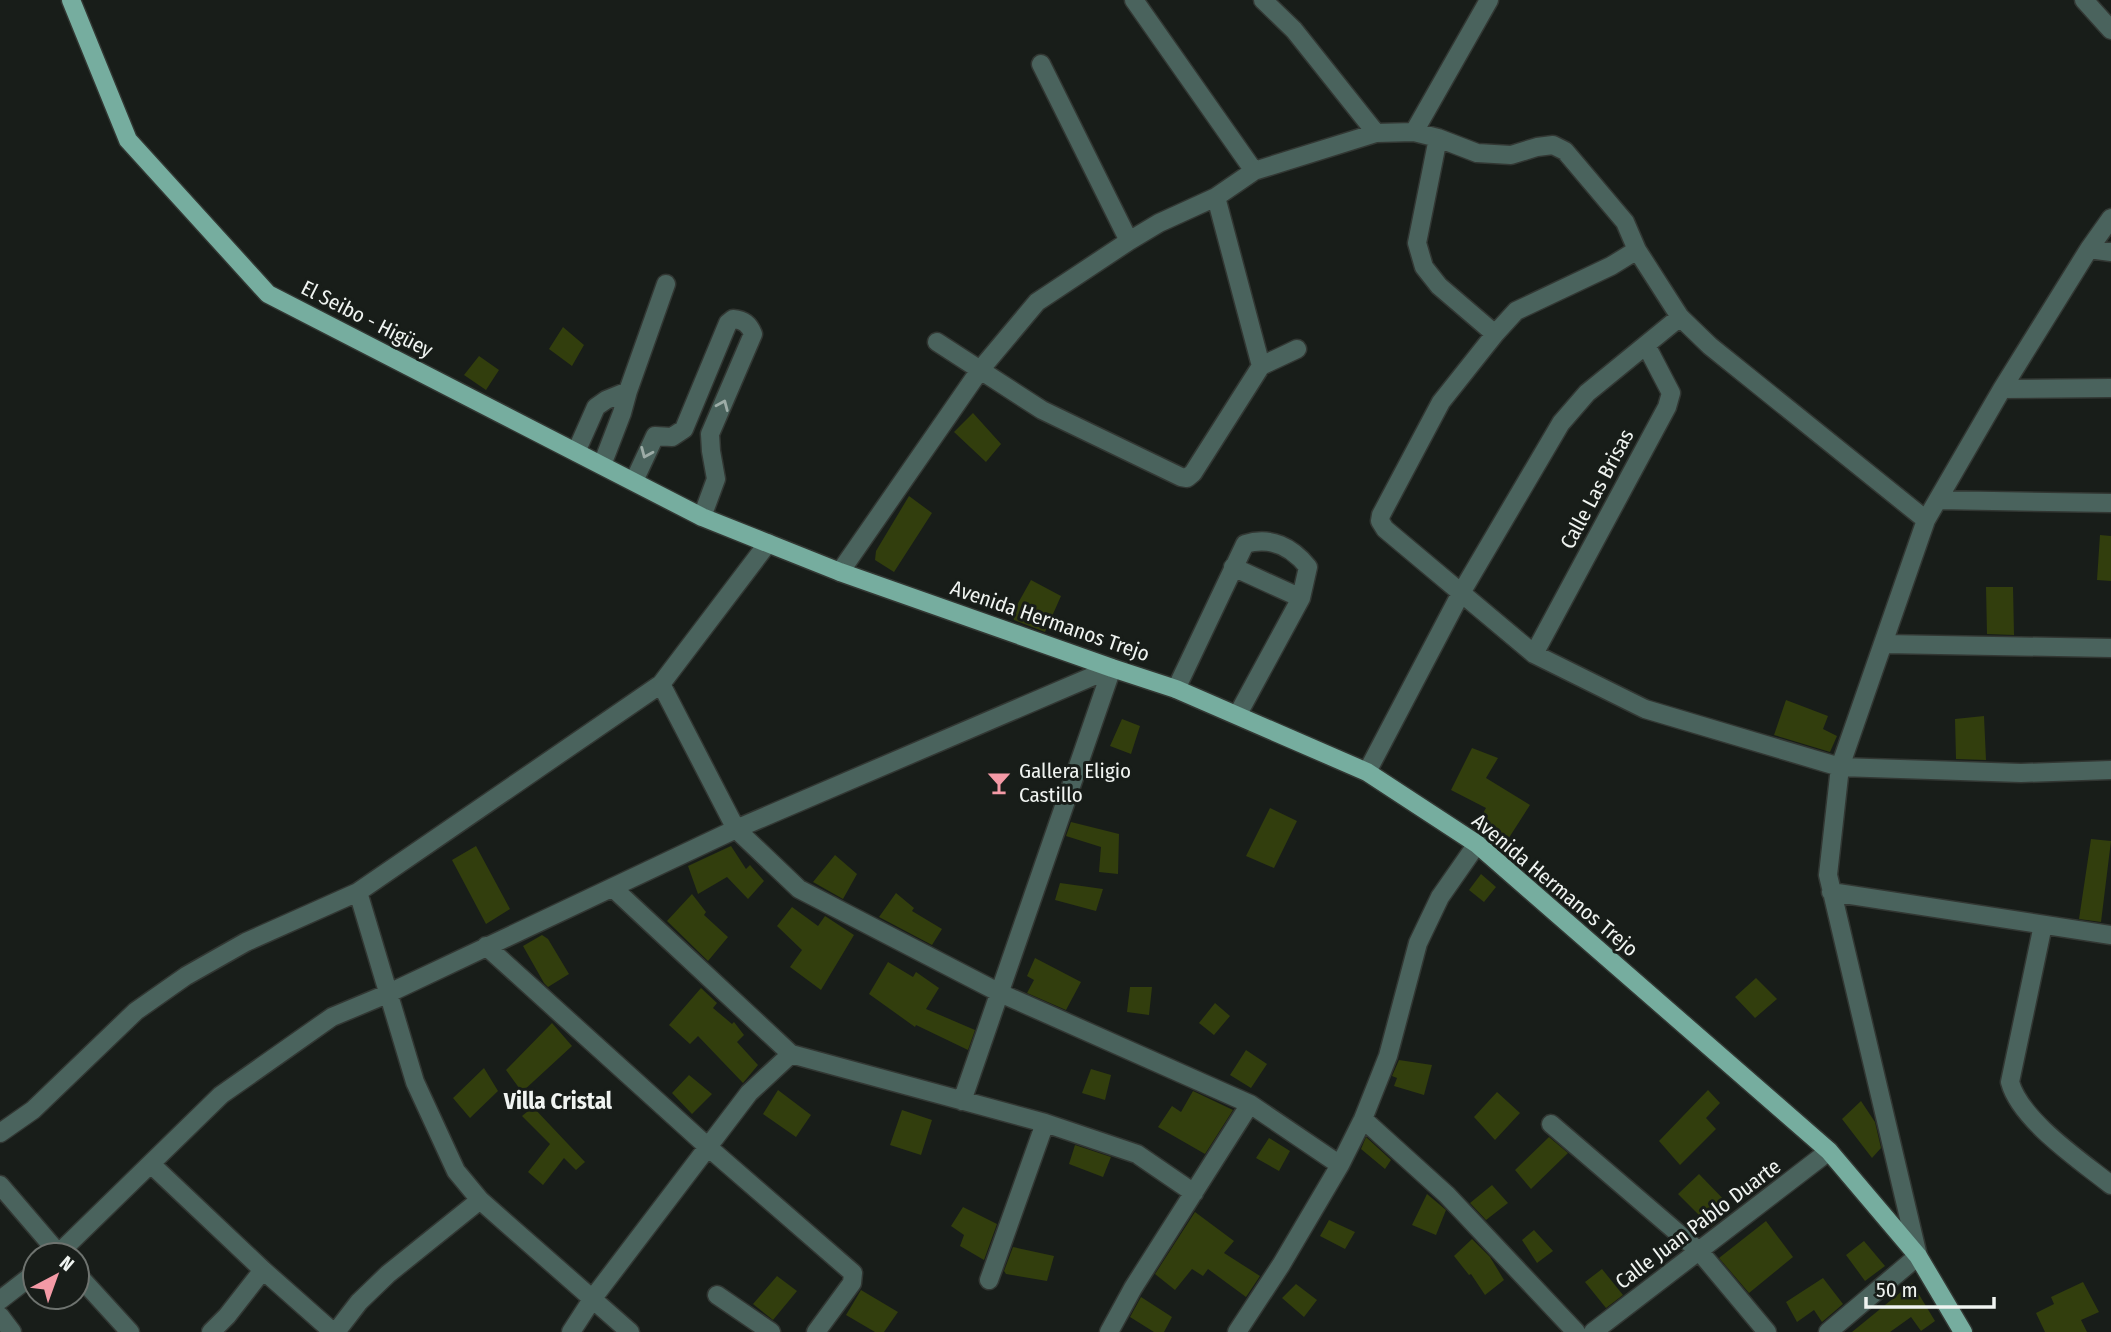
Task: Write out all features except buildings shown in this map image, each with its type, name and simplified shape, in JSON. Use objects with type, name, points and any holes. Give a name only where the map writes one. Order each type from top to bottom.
[{"type":"main road","name":"El Seibo - Higüey","points":[[71,0],[128,139],[268,294],[702,517],[768,543]]},
{"type":"main road","name":"Avenida Hermanos Trejo","points":[[768,543],[840,572],[1176,689],[1238,714],[1367,772],[1477,844],[1829,1152],[1919,1256],[1963,1332]]},
{"type":"street","points":[[1263,0],[1294,30],[1376,133]]},
{"type":"street","points":[[1413,132],[1489,0]]},
{"type":"street","points":[[2084,0],[2111,30]]},
{"type":"street","points":[[1134,1],[1254,171]]},
{"type":"street","points":[[1041,64],[1129,241]]},
{"type":"street","points":[[840,572],[979,370],[1037,302],[1129,241],[1159,223],[1216,197],[1254,171],[1376,133],[1413,132],[1477,153],[1511,155],[1552,145],[1565,151],[1625,222],[1637,250],[1680,317],[1710,346],[1926,520]]},
{"type":"street","points":[[1438,138],[1418,243],[1424,267],[1439,286],[1494,334]]},
{"type":"street","points":[[1216,197],[1261,366]]},
{"type":"street","points":[[1828,1332],[1919,1256],[1828,875],[1840,768],[1926,520],[2002,389],[2089,248],[2111,218]]},
{"type":"street","points":[[2089,248],[2111,252]]},
{"type":"street","points":[[1637,250],[1611,266],[1516,312],[1494,334],[1441,402],[1381,515],[1380,522],[1385,529],[1534,654],[1645,709],[1840,768],[2021,773],[2111,771]]},
{"type":"street","points":[[602,465],[666,284]]},
{"type":"street","points":[[1367,772],[1461,593],[1561,423],[1587,393],[1680,317]]},
{"type":"street","points":[[634,481],[655,436],[672,437],[684,429],[728,323],[733,318],[741,320],[750,327],[753,334],[710,434],[716,479],[702,517]]},
{"type":"street","points":[[937,342],[1042,410],[1188,478],[1261,366],[1297,349]]},
{"type":"street","name":"Calle Las Brisas","points":[[1534,654],[1667,407],[1671,393],[1646,345]]},
{"type":"street","points":[[2002,389],[2111,388]]},
{"type":"street","points":[[576,452],[596,407],[628,391]]},
{"type":"street","points":[[688,420],[710,434]]},
{"type":"street","points":[[1938,500],[2111,503]]},
{"type":"street","points":[[1176,689],[1245,544],[1259,540],[1294,550],[1308,567],[1301,598],[1238,714]]},
{"type":"street","points":[[0,1133],[33,1110],[136,1011],[186,976],[246,942],[358,892],[662,684],[768,543]]},
{"type":"street","points":[[1233,567],[1301,598]]},
{"type":"street","points":[[1885,644],[2111,648]]},
{"type":"street","points":[[73,1241],[221,1095],[332,1017],[387,994],[736,829],[1112,668]]},
{"type":"street","points":[[962,1101],[1112,668]]},
{"type":"street","points":[[662,684],[736,829],[799,889],[1000,993],[1250,1104],[1340,1164]]},
{"type":"street","points":[[1237,1332],[1281,1265],[1363,1119],[1388,1056],[1418,943],[1440,897],[1477,844]]},
{"type":"street","points":[[613,888],[791,1054],[1045,1123],[1137,1154],[1194,1193]]},
{"type":"street","points":[[358,892],[415,1082],[456,1171],[480,1200],[630,1332]]},
{"type":"street","points":[[1831,892],[2111,935]]},
{"type":"street","points":[[2043,925],[2010,1082],[2020,1105],[2061,1145],[2111,1185]]},
{"type":"street","points":[[486,946],[708,1147],[853,1273],[852,1283],[816,1332]]},
{"type":"street","points":[[571,1332],[593,1298],[749,1093],[791,1054]]},
{"type":"street","points":[[1109,1332],[1250,1104]]},
{"type":"street","points":[[1363,1119],[1447,1195],[1576,1332]]},
{"type":"street","points":[[989,1280],[1045,1123]]},
{"type":"street","points":[[1551,1124],[1700,1252],[1767,1332]]},
{"type":"street","name":"Calle Juan Pablo Duarte","points":[[1593,1332],[1829,1152]]},
{"type":"street","points":[[152,1165],[263,1270],[335,1332],[359,1302],[388,1274],[480,1200]]},
{"type":"street","points":[[0,1185],[47,1241]]},
{"type":"street","points":[[211,1332],[263,1270]]},
{"type":"street","points":[[0,1300],[21,1283]]},
{"type":"street","points":[[91,1289],[130,1332]]},
{"type":"street","points":[[717,1295],[771,1332]]},
{"type":"street","points":[[0,1316],[12,1332]]},
{"type":"place","name":"Gallera Eligio Castillo","points":[[999,783]]},
{"type":"district","name":"Villa Cristal","points":[[558,1101]]}]
